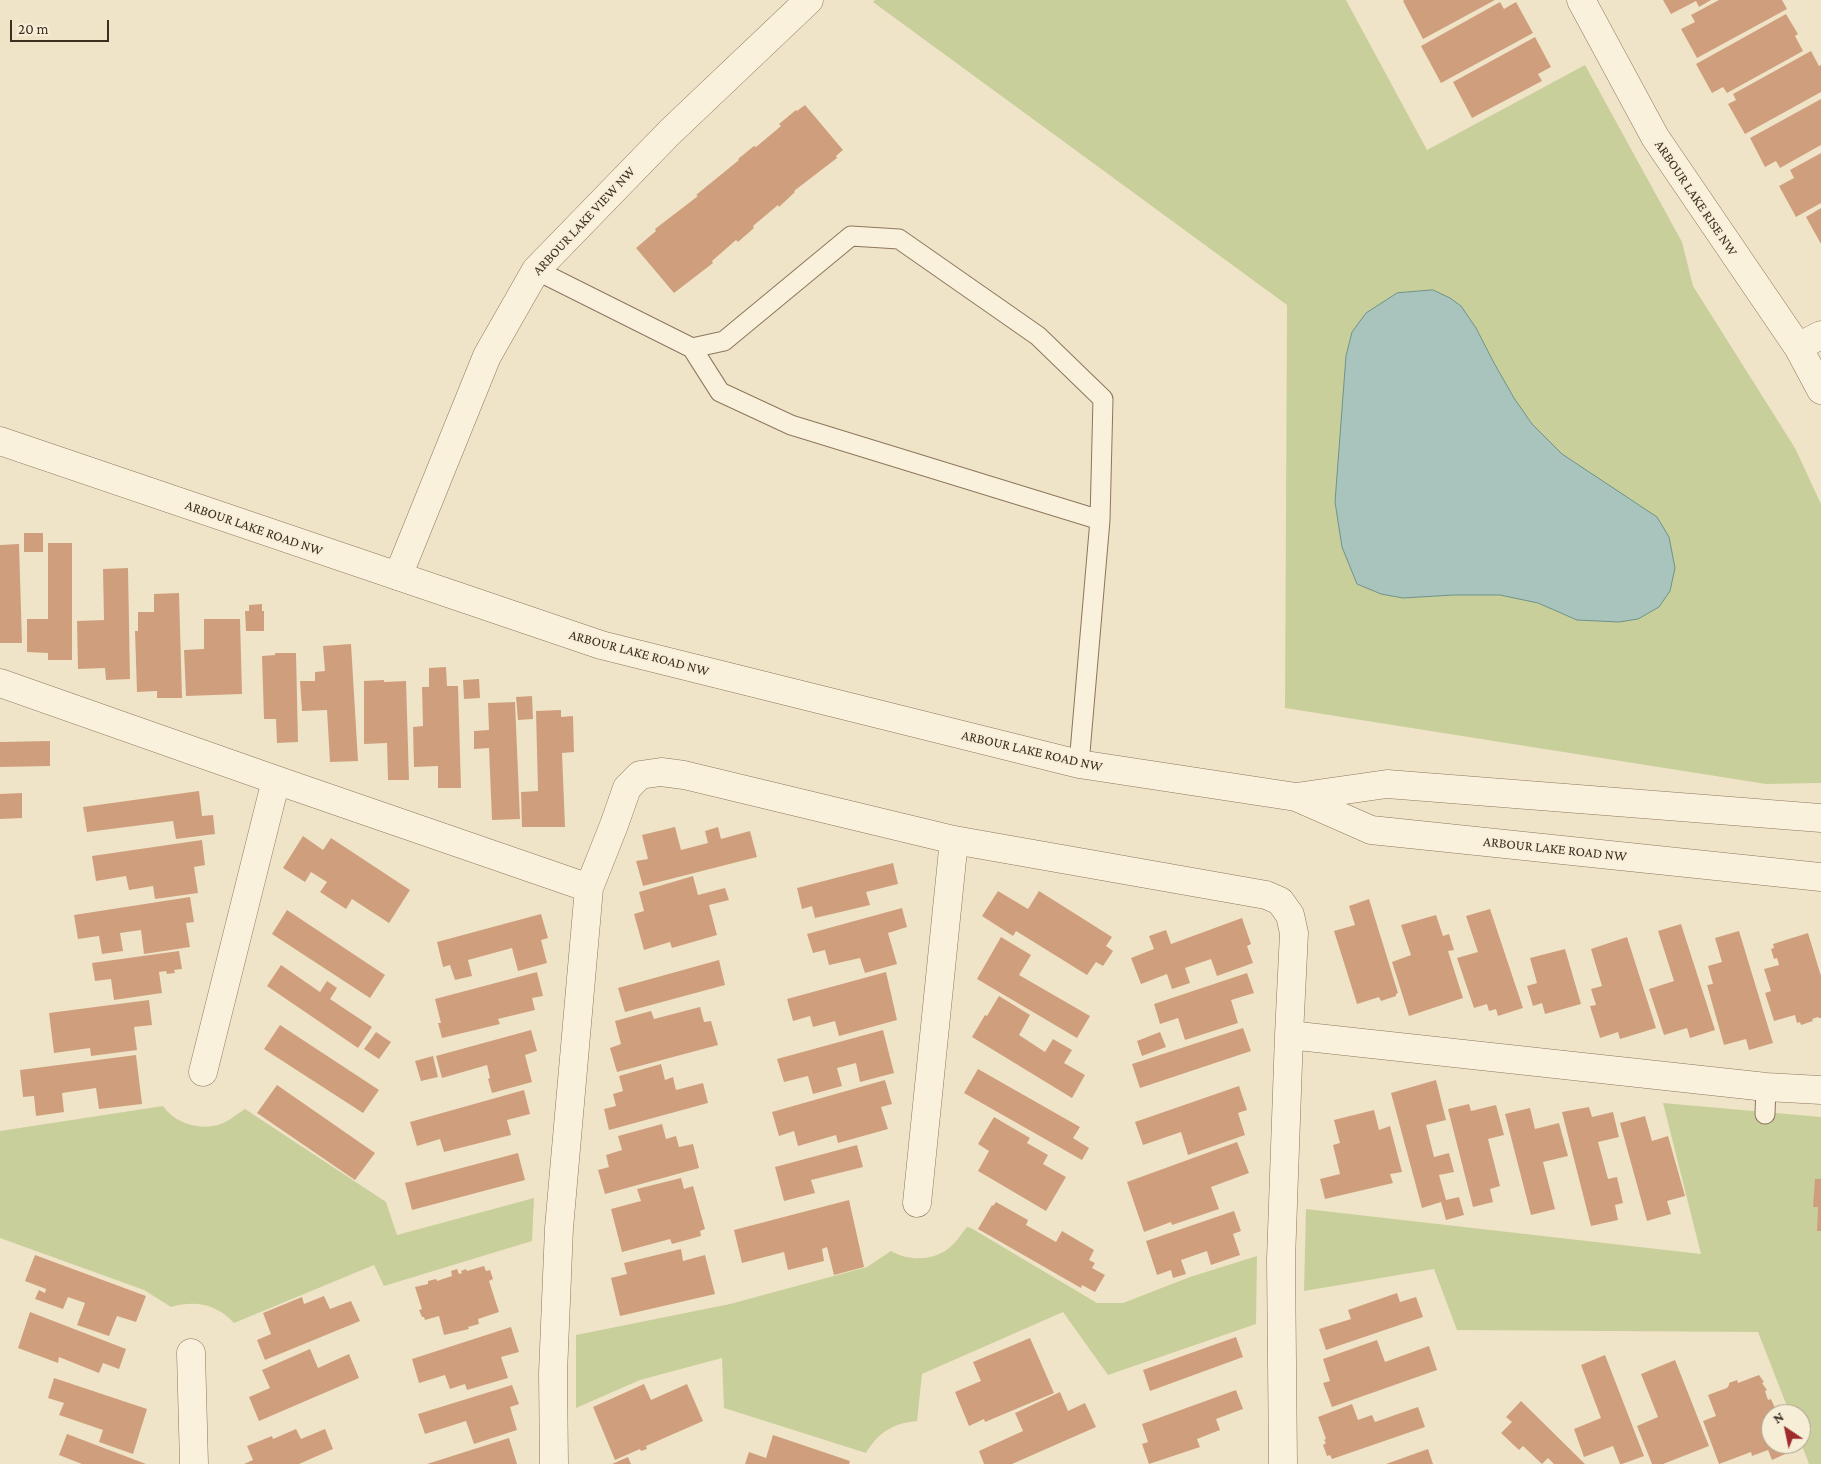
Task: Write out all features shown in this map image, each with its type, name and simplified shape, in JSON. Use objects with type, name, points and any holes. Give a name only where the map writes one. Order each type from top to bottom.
[{"type":"street","name":"ARBOUR LAKE VIEW NW","points":[[398,576],[487,356],[536,270],[670,132],[809,0]]},
{"type":"street","name":"ARBOUR LAKE RISE NW","points":[[1580,0],[1655,136],[1809,341],[1821,390]]},
{"type":"street","name":"ARBOUR LAKE ROAD NW","points":[[0,441],[600,645],[1079,764],[1296,797],[1371,830],[1821,877]]},
{"type":"street","points":[[0,683],[589,888]]},
{"type":"street","points":[[554,1464],[552,1373],[559,1228],[589,888],[627,788],[640,775],[661,772],[684,775],[954,840],[1266,895],[1280,901],[1290,915],[1294,933],[1281,1260],[1282,1464]]},
{"type":"street","points":[[203,1072],[276,780]]},
{"type":"street","name":"ARBOUR LAKE ROAD NW","points":[[1296,797],[1387,784],[1821,818]]},
{"type":"street","points":[[917,1203],[954,840]]},
{"type":"street","points":[[1289,1035],[1766,1100],[1821,1090]]},
{"type":"street","points":[[191,1353],[194,1464]]},
{"type":"lane","points":[[692,348],[724,341],[850,236],[898,239],[1038,336],[1103,399],[1100,520],[1079,764]]},
{"type":"lane","points":[[536,270],[692,348],[720,392],[791,425],[1100,520]]},
{"type":"green space","points":[[875,0],[1346,0],[1427,150],[1585,65],[1682,242],[1693,286],[1795,448],[1821,504],[1821,783],[1766,784],[1285,708],[1287,305],[873,2]]},
{"type":"green space","points":[[1663,1103],[1821,1117],[1821,1464],[1809,1464],[1805,1454],[1811,1454],[1811,1404],[1786,1404],[1758,1332],[1457,1330],[1434,1269],[1304,1291],[1306,1209],[1701,1254]]},
{"type":"green space","points":[[163,1106],[181,1121],[205,1127],[224,1123],[245,1109],[386,1202],[397,1235],[534,1198],[532,1241],[384,1286],[374,1265],[234,1323],[220,1312],[205,1305],[189,1304],[171,1307],[144,1290],[0,1238],[0,1131]]},
{"type":"green space","points":[[967,1227],[1097,1303],[1123,1303],[1190,1277],[1257,1256],[1256,1324],[1108,1375],[1063,1312],[922,1374],[917,1421],[901,1424],[887,1430],[866,1453],[724,1408],[722,1358],[640,1380],[576,1408],[576,1335],[730,1304],[867,1267],[891,1251],[905,1257],[927,1258],[951,1247]]},
{"type":"water","points":[[1433,290],[1461,306],[1476,328],[1514,398],[1532,424],[1562,454],[1657,517],[1669,537],[1675,568],[1670,591],[1659,607],[1638,619],[1619,622],[1577,620],[1538,603],[1500,595],[1403,598],[1381,594],[1357,584],[1342,547],[1335,502],[1346,356],[1352,332],[1366,313],[1397,293]]},
{"type":"building","points":[[1404,0],[1495,0],[1423,39]]},
{"type":"building","points":[[1663,0],[1711,0],[1699,7],[1696,1],[1671,14]]},
{"type":"building","points":[[1719,0],[1782,0],[1787,9],[1697,58],[1681,29],[1695,22],[1691,15]]},
{"type":"building","points":[[1500,2],[1504,9],[1516,2],[1533,33],[1441,83],[1421,46]]},
{"type":"building","points":[[1786,14],[1798,34],[1795,36],[1803,51],[1727,93],[1723,87],[1712,93],[1696,64]]},
{"type":"building","points":[[1535,37],[1551,67],[1538,74],[1542,81],[1472,118],[1453,82]]},
{"type":"building","points":[[1811,51],[1819,66],[1821,65],[1821,92],[1745,134],[1728,104],[1736,100],[1733,94]]},
{"type":"building","points":[[1821,99],[1821,145],[1780,168],[1776,161],[1765,167],[1750,138]]},
{"type":"building","points":[[805,105],[843,150],[836,156],[837,158],[794,191],[779,207],[778,205],[753,226],[754,228],[738,242],[736,240],[712,261],[713,263],[674,293],[636,248],[656,231],[655,229],[698,196],[696,195],[738,159],[781,126],[779,124]]},
{"type":"building","points":[[1821,153],[1821,203],[1796,217],[1779,186],[1794,178],[1790,170]]},
{"type":"building","points":[[1821,208],[1821,244],[1806,217]]},
{"type":"building","points":[[24,533],[43,533],[43,552],[24,552]]},
{"type":"building","points":[[48,543],[72,543],[72,660],[48,660],[48,653],[27,652],[27,619],[48,619]]},
{"type":"building","points":[[19,544],[22,643],[0,643],[0,545]]},
{"type":"building","points":[[128,568],[130,679],[106,680],[105,668],[78,669],[77,621],[104,620],[103,569]]},
{"type":"building","points":[[179,593],[182,698],[157,698],[157,691],[137,692],[135,631],[138,631],[138,612],[154,612],[154,594]]},
{"type":"building","points":[[262,604],[264,631],[246,631],[245,611],[249,611],[249,605]]},
{"type":"building","points":[[204,619],[240,619],[242,694],[186,696],[184,650],[204,649]]},
{"type":"building","points":[[351,644],[358,761],[330,762],[327,710],[302,711],[300,681],[315,681],[315,672],[325,671],[323,646]]},
{"type":"building","points":[[275,653],[296,653],[298,742],[277,743],[276,719],[264,719],[262,656],[275,655]]},
{"type":"building","points":[[446,667],[447,686],[458,686],[461,788],[438,788],[438,766],[414,767],[413,727],[423,726],[422,687],[429,687],[429,668]]},
{"type":"building","points":[[479,679],[480,698],[464,699],[463,680]]},
{"type":"building","points":[[384,680],[384,682],[406,681],[409,780],[388,780],[387,743],[364,744],[364,681]]},
{"type":"building","points":[[532,696],[533,719],[518,720],[516,697]]},
{"type":"building","points":[[515,702],[520,819],[492,820],[489,748],[474,749],[474,731],[489,730],[488,703]]},
{"type":"building","points":[[561,710],[561,717],[573,716],[574,752],[562,753],[565,827],[522,827],[521,792],[538,791],[536,711]]},
{"type":"building","points":[[50,741],[50,766],[0,767],[0,742]]},
{"type":"building","points":[[199,791],[202,816],[213,815],[215,834],[176,839],[173,821],[87,832],[83,807]]},
{"type":"building","points":[[22,793],[22,818],[0,819],[0,794]]},
{"type":"building","points":[[675,827],[681,850],[708,843],[705,831],[718,827],[721,839],[750,831],[757,857],[643,886],[636,861],[648,859],[642,835]]},
{"type":"building","points":[[303,836],[323,850],[331,838],[410,890],[389,923],[352,899],[346,909],[320,892],[327,882],[311,872],[305,882],[283,868]]},
{"type":"building","points":[[202,840],[205,865],[194,867],[198,893],[155,899],[153,886],[129,890],[126,876],[96,881],[92,856]]},
{"type":"building","points":[[893,863],[898,884],[866,892],[870,905],[815,918],[812,906],[802,909],[797,888]]},
{"type":"building","points":[[693,876],[698,895],[725,888],[729,900],[709,905],[717,935],[672,948],[670,942],[644,950],[634,914],[644,911],[639,892]]},
{"type":"building","points":[[998,891],[1028,909],[1039,891],[1112,937],[1106,946],[1113,951],[1103,966],[1096,962],[1087,975],[1016,931],[1013,936],[982,916]]},
{"type":"building","points":[[190,897],[194,922],[186,923],[190,947],[144,954],[141,930],[120,933],[123,951],[102,954],[99,936],[78,939],[74,915]]},
{"type":"building","points":[[1369,899],[1398,993],[1396,996],[1381,1001],[1379,997],[1357,1004],[1334,931],[1355,925],[1349,906]]},
{"type":"building","points":[[902,908],[907,927],[888,933],[897,964],[865,973],[860,958],[829,965],[825,950],[813,953],[807,934]]},
{"type":"building","points":[[1490,909],[1523,1008],[1498,1016],[1496,1009],[1489,1011],[1487,1004],[1474,1008],[1457,958],[1478,952],[1466,916]]},
{"type":"building","points":[[287,910],[385,975],[370,998],[272,934]]},
{"type":"building","points":[[541,914],[548,938],[541,940],[547,963],[518,971],[512,948],[468,960],[472,976],[455,980],[450,965],[443,967],[437,942]]},
{"type":"building","points":[[1436,915],[1443,936],[1449,934],[1454,950],[1448,951],[1463,998],[1409,1016],[1392,962],[1411,955],[1401,925]]},
{"type":"building","points":[[1242,918],[1251,944],[1247,946],[1253,963],[1217,976],[1211,959],[1185,968],[1190,983],[1172,989],[1167,974],[1141,984],[1131,958],[1154,949],[1149,936],[1166,930],[1171,944]]},
{"type":"building","points":[[1681,924],[1715,1030],[1690,1038],[1687,1028],[1664,1035],[1649,989],[1674,981],[1658,931]]},
{"type":"building","points":[[1739,931],[1773,1043],[1749,1050],[1746,1039],[1724,1045],[1707,985],[1713,984],[1708,966],[1722,962],[1715,938]]},
{"type":"building","points":[[1808,933],[1821,976],[1821,1018],[1812,1019],[1813,1021],[1801,1025],[1800,1022],[1797,1023],[1795,1015],[1774,1021],[1765,993],[1771,991],[1764,969],[1779,965],[1777,958],[1774,959],[1771,949],[1774,948],[1773,944]]},
{"type":"building","points":[[1001,937],[1031,955],[1019,975],[1090,1016],[1077,1038],[977,979]]},
{"type":"building","points":[[1627,937],[1656,1028],[1620,1039],[1618,1032],[1600,1038],[1590,1006],[1596,1005],[1591,989],[1602,986],[1591,949]]},
{"type":"building","points":[[1565,949],[1581,1004],[1545,1014],[1542,1003],[1533,1006],[1527,986],[1537,983],[1530,958]]},
{"type":"building","points":[[179,951],[182,969],[174,970],[175,973],[159,972],[162,993],[114,1000],[111,979],[95,981],[92,963]]},
{"type":"building","points":[[719,960],[725,985],[625,1012],[618,988]]},
{"type":"building","points":[[281,965],[320,992],[327,981],[337,988],[330,999],[372,1027],[358,1048],[267,986]]},
{"type":"building","points":[[537,972],[543,996],[532,998],[535,1010],[498,1019],[500,1024],[442,1038],[438,1023],[441,1023],[435,999]]},
{"type":"building","points":[[886,972],[897,1020],[839,1036],[835,1021],[813,1027],[810,1016],[793,1021],[787,999]]},
{"type":"building","points":[[1247,973],[1254,993],[1231,1000],[1238,1023],[1185,1040],[1178,1018],[1160,1024],[1154,1004]]},
{"type":"building","points":[[999,996],[1030,1015],[1019,1035],[1045,1052],[1053,1039],[1072,1050],[1064,1063],[1085,1075],[1072,1098],[972,1037]]},
{"type":"building","points":[[149,1000],[152,1025],[134,1027],[137,1050],[91,1056],[90,1048],[54,1053],[49,1013]]},
{"type":"building","points":[[700,1007],[704,1022],[711,1021],[718,1045],[617,1072],[610,1048],[621,1044],[615,1021],[651,1011],[654,1019]]},
{"type":"building","points":[[280,1025],[379,1090],[363,1113],[264,1049]]},
{"type":"building","points":[[1243,1028],[1251,1051],[1140,1088],[1132,1064]]},
{"type":"building","points":[[531,1030],[537,1051],[525,1055],[532,1082],[492,1093],[487,1065],[442,1078],[436,1056]]},
{"type":"building","points":[[883,1030],[894,1073],[860,1082],[856,1063],[837,1068],[842,1086],[813,1094],[808,1076],[784,1082],[777,1059]]},
{"type":"building","points":[[376,1032],[391,1042],[379,1059],[364,1049]]},
{"type":"building","points":[[1160,1032],[1166,1047],[1142,1056],[1137,1041]]},
{"type":"building","points":[[136,1055],[142,1104],[99,1109],[96,1088],[62,1093],[64,1112],[36,1116],[34,1096],[23,1097],[20,1070]]},
{"type":"building","points":[[433,1056],[438,1077],[421,1081],[415,1061]]},
{"type":"building","points":[[661,1064],[665,1080],[673,1077],[676,1090],[703,1083],[708,1103],[609,1130],[604,1109],[616,1106],[613,1094],[623,1091],[619,1076]]},
{"type":"building","points":[[978,1069],[1080,1127],[1073,1138],[1089,1148],[1082,1160],[964,1093]]},
{"type":"building","points":[[885,1080],[892,1104],[881,1107],[888,1129],[838,1143],[836,1135],[798,1146],[794,1131],[779,1136],[772,1112]]},
{"type":"building","points":[[1436,1080],[1446,1120],[1426,1125],[1434,1157],[1449,1153],[1454,1172],[1439,1175],[1446,1200],[1459,1197],[1464,1215],[1446,1220],[1441,1202],[1422,1208],[1391,1093]]},
{"type":"building","points":[[277,1085],[375,1153],[355,1180],[257,1113]]},
{"type":"building","points":[[1239,1086],[1247,1110],[1238,1113],[1245,1135],[1188,1155],[1181,1132],[1143,1145],[1135,1122]]},
{"type":"building","points":[[524,1090],[530,1114],[507,1120],[511,1135],[444,1152],[440,1139],[417,1146],[410,1122]]},
{"type":"building","points":[[1469,1104],[1471,1111],[1496,1105],[1504,1135],[1488,1139],[1500,1186],[1490,1189],[1493,1202],[1473,1207],[1448,1109]]},
{"type":"building","points":[[1589,1107],[1592,1117],[1613,1112],[1619,1137],[1598,1142],[1608,1179],[1617,1177],[1623,1203],[1615,1205],[1618,1220],[1591,1226],[1562,1112]]},
{"type":"building","points":[[1530,1108],[1535,1129],[1559,1123],[1568,1156],[1543,1162],[1555,1209],[1531,1215],[1505,1114]]},
{"type":"building","points":[[1374,1110],[1379,1130],[1390,1126],[1402,1172],[1390,1174],[1393,1183],[1325,1199],[1320,1179],[1340,1174],[1333,1145],[1340,1143],[1334,1120]]},
{"type":"building","points":[[1645,1116],[1652,1141],[1668,1136],[1685,1196],[1667,1201],[1671,1214],[1647,1221],[1620,1123]]},
{"type":"building","points":[[994,1117],[1030,1138],[1027,1143],[1048,1155],[1043,1164],[1066,1177],[1046,1211],[978,1171],[989,1151],[978,1144]]},
{"type":"building","points":[[662,1124],[666,1139],[676,1136],[679,1147],[693,1144],[699,1168],[605,1194],[598,1170],[609,1167],[606,1155],[622,1150],[618,1136]]},
{"type":"building","points":[[1237,1142],[1249,1173],[1211,1187],[1219,1209],[1172,1225],[1171,1222],[1144,1232],[1127,1182]]},
{"type":"building","points":[[857,1145],[863,1167],[811,1180],[815,1193],[784,1201],[775,1167]]},
{"type":"building","points":[[518,1153],[525,1180],[412,1210],[405,1183]]},
{"type":"building","points":[[681,1178],[684,1189],[693,1186],[705,1229],[700,1231],[701,1236],[672,1244],[670,1239],[622,1252],[611,1209],[641,1201],[637,1189]]},
{"type":"building","points":[[1815,1179],[1821,1179],[1821,1231],[1817,1231],[1818,1207],[1813,1207]]},
{"type":"building","points":[[849,1200],[864,1267],[834,1275],[827,1247],[822,1249],[824,1261],[788,1270],[784,1252],[742,1263],[734,1230]]},
{"type":"building","points":[[996,1202],[1028,1220],[1026,1225],[1056,1242],[1062,1231],[1094,1250],[1089,1260],[1095,1263],[1092,1268],[1105,1275],[1095,1292],[1082,1285],[1081,1288],[978,1229],[992,1205]]},
{"type":"building","points":[[1234,1211],[1241,1231],[1233,1234],[1240,1255],[1211,1265],[1207,1251],[1181,1260],[1186,1274],[1173,1278],[1171,1270],[1157,1275],[1146,1241]]},
{"type":"building","points":[[681,1249],[683,1261],[705,1255],[715,1294],[620,1316],[611,1278],[627,1274],[624,1263]]},
{"type":"building","points":[[35,1255],[146,1296],[136,1322],[117,1316],[109,1336],[77,1325],[85,1303],[68,1297],[63,1309],[35,1299],[39,1290],[45,1293],[46,1289],[25,1281]]},
{"type":"building","points":[[484,1266],[486,1271],[490,1270],[493,1279],[489,1281],[499,1312],[478,1319],[479,1324],[468,1327],[469,1329],[444,1335],[439,1316],[425,1320],[422,1317],[419,1310],[422,1309],[415,1287],[428,1284],[428,1281],[436,1279],[437,1281],[452,1276],[451,1271],[457,1269],[459,1274],[466,1269],[467,1271]]},
{"type":"building","points":[[1397,1293],[1400,1302],[1416,1297],[1423,1317],[1326,1350],[1319,1329],[1351,1319],[1348,1310]]},
{"type":"building","points":[[324,1296],[330,1309],[351,1301],[360,1321],[265,1360],[257,1340],[271,1334],[263,1313],[302,1297],[304,1304]]},
{"type":"building","points":[[30,1312],[126,1349],[119,1369],[103,1363],[99,1373],[59,1357],[58,1363],[18,1348]]},
{"type":"building","points":[[511,1327],[519,1352],[501,1357],[508,1378],[467,1390],[465,1384],[450,1389],[445,1375],[419,1383],[412,1359]]},
{"type":"building","points":[[1236,1337],[1243,1357],[1150,1391],[1143,1370]]},
{"type":"building","points":[[1030,1338],[1054,1393],[985,1422],[984,1419],[969,1426],[955,1392],[981,1381],[973,1362]]},
{"type":"building","points":[[1377,1340],[1385,1362],[1429,1346],[1437,1370],[1332,1407],[1323,1383],[1330,1381],[1323,1359]]},
{"type":"building","points":[[310,1349],[318,1368],[349,1354],[359,1378],[259,1421],[249,1397],[270,1388],[262,1370]]},
{"type":"building","points":[[1605,1355],[1644,1456],[1622,1464],[1620,1464],[1613,1446],[1584,1457],[1574,1429],[1601,1418],[1581,1365]]},
{"type":"building","points":[[1675,1360],[1709,1446],[1663,1464],[1652,1464],[1637,1426],[1658,1417],[1641,1374]]},
{"type":"building","points":[[1759,1375],[1767,1390],[1765,1391],[1768,1400],[1771,1399],[1773,1404],[1761,1404],[1761,1453],[1752,1456],[1751,1452],[1719,1464],[1703,1421],[1716,1416],[1708,1395],[1727,1388],[1729,1383],[1737,1380],[1738,1383]]},
{"type":"building","points":[[54,1378],[147,1409],[133,1454],[99,1442],[103,1430],[59,1415],[64,1403],[48,1398]]},
{"type":"building","points":[[644,1384],[651,1400],[687,1384],[703,1421],[646,1446],[647,1449],[641,1451],[640,1449],[615,1460],[593,1407]]},
{"type":"building","points":[[512,1385],[519,1404],[510,1407],[517,1430],[474,1444],[466,1421],[425,1434],[418,1414]]},
{"type":"building","points":[[1236,1390],[1243,1409],[1216,1419],[1220,1430],[1197,1439],[1200,1447],[1149,1464],[1142,1444],[1148,1442],[1142,1424]]},
{"type":"building","points":[[1060,1392],[1068,1411],[1085,1403],[1096,1427],[1012,1464],[984,1464],[979,1451],[1023,1431],[1015,1413]]},
{"type":"building","points":[[1521,1401],[1585,1464],[1554,1464],[1548,1458],[1542,1464],[1523,1446],[1519,1450],[1501,1433],[1512,1422],[1506,1417]]},
{"type":"building","points":[[1352,1404],[1358,1420],[1372,1415],[1375,1422],[1418,1407],[1425,1427],[1332,1459],[1330,1455],[1327,1456],[1323,1445],[1326,1443],[1324,1440],[1326,1439],[1318,1417]]},
{"type":"building","points":[[296,1429],[301,1439],[325,1429],[333,1449],[299,1464],[244,1464],[253,1460],[247,1446],[272,1436],[273,1439]]},
{"type":"building","points":[[67,1434],[146,1464],[82,1464],[59,1455]]},
{"type":"building","points":[[773,1435],[850,1461],[849,1464],[745,1464],[749,1452],[766,1458]]},
{"type":"building","points":[[509,1438],[517,1464],[427,1464]]},
{"type":"building","points":[[1428,1449],[1433,1464],[1386,1464]]},
{"type":"building","points":[[1770,1454],[1785,1454],[1772,1460]]},
{"type":"building","points":[[628,1457],[631,1464],[612,1464]]}]
